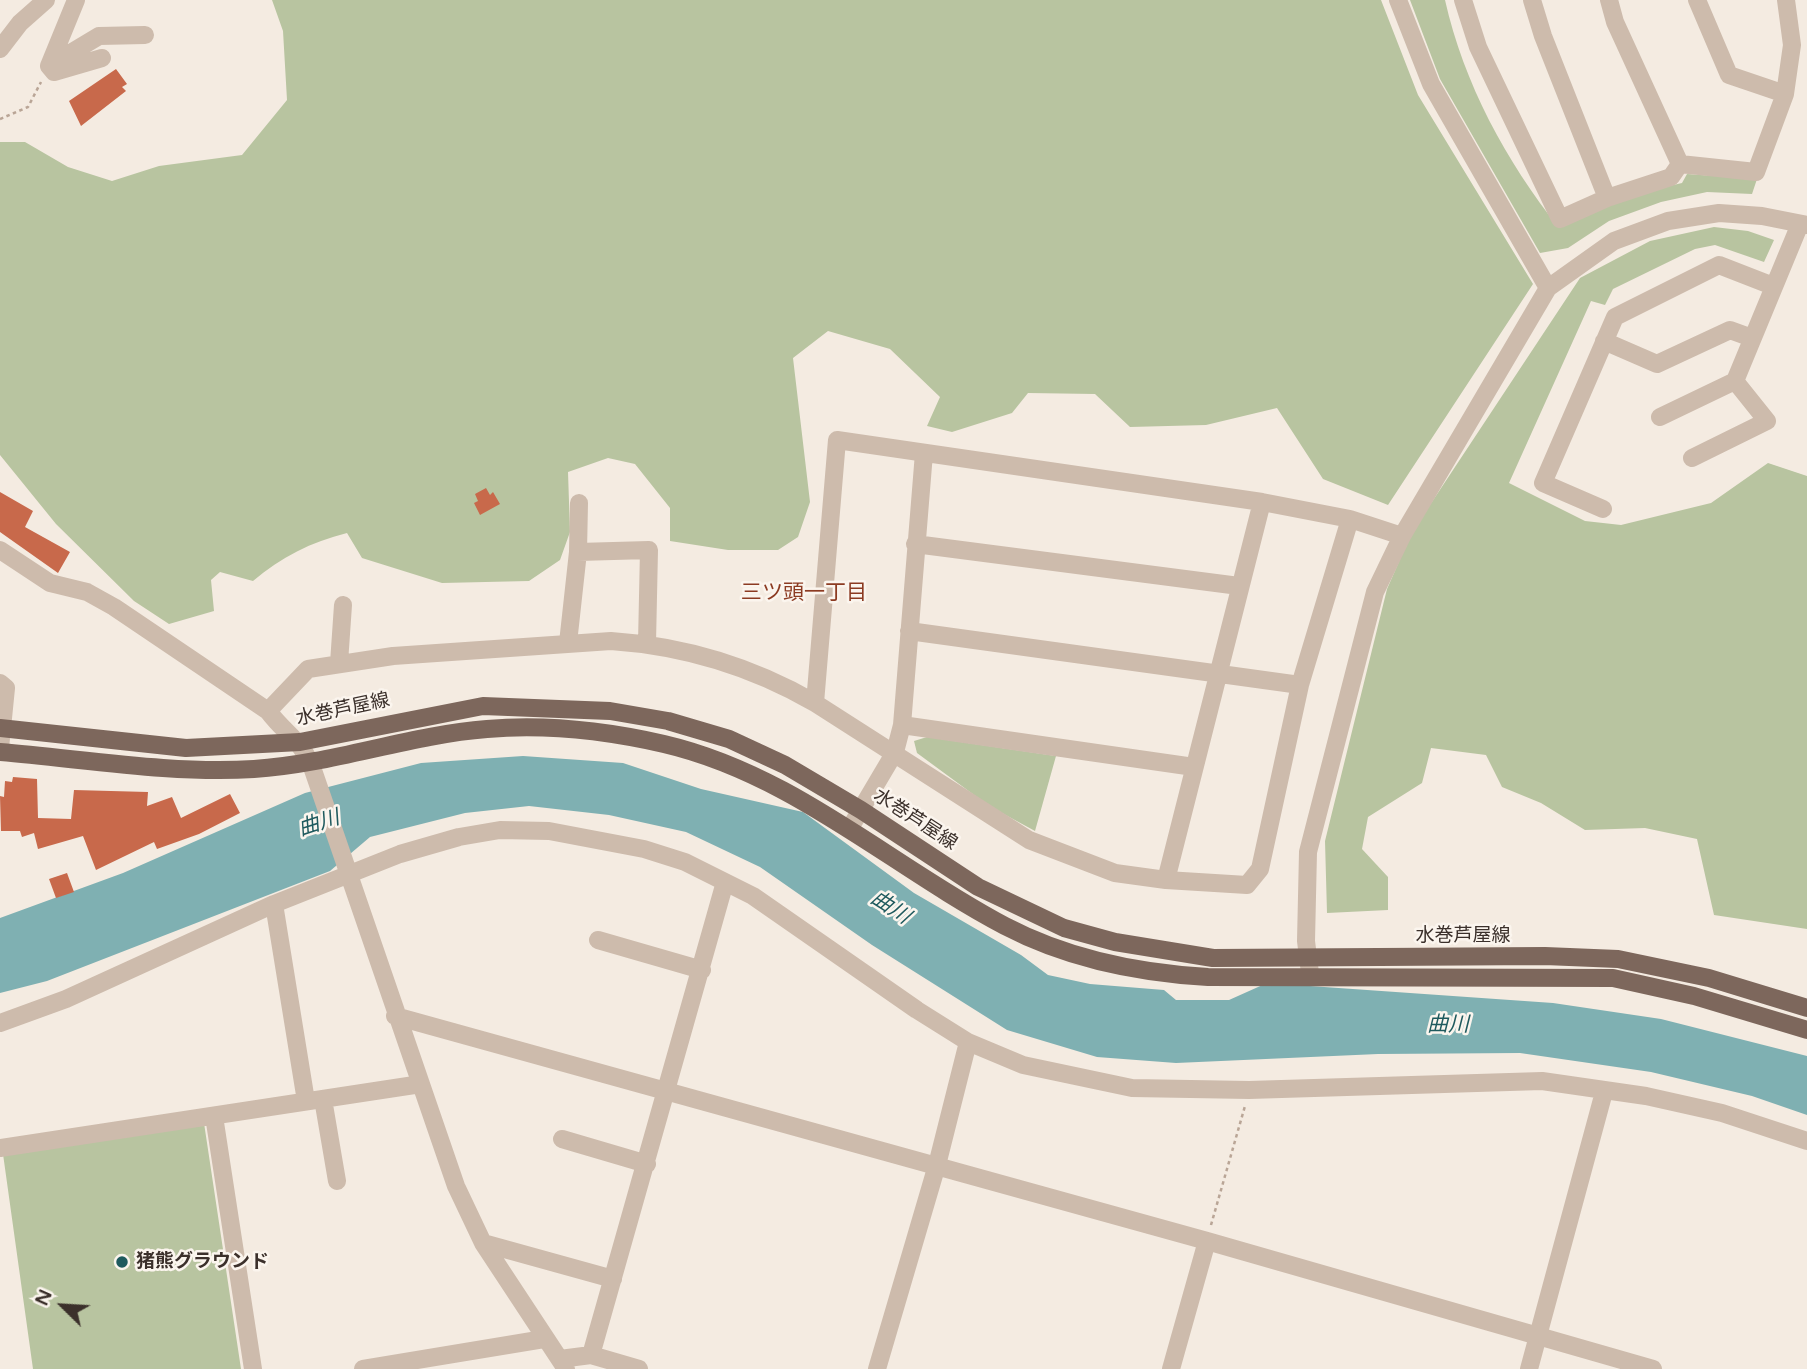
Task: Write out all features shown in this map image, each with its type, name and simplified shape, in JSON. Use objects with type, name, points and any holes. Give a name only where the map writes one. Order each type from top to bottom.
[{"type":"main road","name":"水巻芦屋線","points":[[1,728],[186,748],[300,742],[483,706],[610,710],[668,721],[729,740],[785,765],[861,810],[978,887],[1064,928],[1168,953],[1309,967],[1613,978],[1694,996],[1807,1030]]},
{"type":"main road","name":"水巻芦屋線","points":[[0,750],[183,768],[255,769],[486,729],[550,728],[608,734],[663,744],[722,760],[850,828],[966,904],[1009,928],[1107,964],[1185,976],[1309,967],[1618,959],[1709,978],[1807,1008]]},
{"type":"street","points":[[0,49],[20,23],[46,0]]},
{"type":"street","points":[[49,66],[76,0]]},
{"type":"street","points":[[1398,0],[1431,84],[1548,288]]},
{"type":"street","points":[[1463,0],[1478,47],[1560,219],[1607,198],[1671,177],[1680,164]]},
{"type":"street","points":[[1532,0],[1543,36],[1607,198]]},
{"type":"street","points":[[1609,0],[1615,22],[1680,164]]},
{"type":"street","points":[[1696,0],[1729,75],[1785,94]]},
{"type":"street","points":[[1680,164],[1756,172],[1785,94],[1792,45],[1786,0]]},
{"type":"street","points":[[49,66],[99,36],[145,35]]},
{"type":"street","points":[[49,66],[54,72],[102,58]]},
{"type":"street","points":[[1309,967],[1308,852],[1375,592],[1402,536],[1548,288],[1614,241],[1668,221],[1719,213],[1762,216],[1803,225],[1773,286],[1735,381],[1660,417]]},
{"type":"street","points":[[1603,509],[1543,483],[1615,317],[1719,265],[1773,286]]},
{"type":"street","points":[[1604,341],[1657,364],[1730,330],[1752,338]]},
{"type":"street","points":[[1692,458],[1767,421],[1735,381]]},
{"type":"street","points":[[815,703],[837,440],[1262,502],[1350,519],[1402,536]]},
{"type":"street","points":[[850,828],[895,752],[902,725],[924,453]]},
{"type":"street","points":[[1166,880],[1262,502]]},
{"type":"street","points":[[568,643],[578,552],[579,503]]},
{"type":"street","points":[[268,710],[308,669],[339,663],[568,643],[647,643],[701,656],[777,681],[895,752],[979,811],[1029,840],[1115,873],[1166,880],[1247,885],[1260,869],[1300,685],[1350,519]]},
{"type":"street","points":[[915,544],[1239,586]]},
{"type":"street","points":[[0,550],[50,583],[87,592],[114,607],[268,710],[280,726],[300,742],[316,779],[395,1016],[456,1186],[483,1242],[544,1339],[563,1364],[591,1355],[639,1369]]},
{"type":"street","points":[[578,552],[649,550],[647,643]]},
{"type":"street","points":[[339,663],[343,605]]},
{"type":"street","points":[[909,631],[1300,685]]},
{"type":"street","points":[[0,682],[6,688],[0,750]]},
{"type":"street","points":[[902,725],[1194,767]]},
{"type":"street","points":[[0,1023],[66,999],[346,871],[447,840],[500,830],[549,831],[644,849],[685,862],[753,896],[917,1010],[968,1042],[1023,1065],[1120,1086],[1249,1090],[1542,1081],[1646,1096],[1722,1113],[1807,1141]]},
{"type":"street","points":[[591,1355],[725,882]]},
{"type":"street","points":[[274,904],[314,1100],[337,1181]]},
{"type":"street","points":[[598,940],[702,970]]},
{"type":"street","points":[[395,1016],[937,1165],[1653,1369]]},
{"type":"street","points":[[877,1369],[937,1165],[968,1042]]},
{"type":"street","points":[[0,1148],[421,1084]]},
{"type":"street","points":[[1529,1369],[1604,1092]]},
{"type":"street","points":[[214,1116],[253,1369]]},
{"type":"street","points":[[562,1139],[646,1164]]},
{"type":"street","points":[[1171,1369],[1207,1241]]},
{"type":"street","points":[[483,1242],[613,1279]]},
{"type":"street","points":[[363,1369],[544,1339]]},
{"type":"path","points":[[0,119],[28,107],[49,66]]},
{"type":"path","points":[[1207,1241],[1249,1090]]},
{"type":"green space","points":[[272,0],[1381,0],[1418,95],[1533,284],[1388,505],[1323,479],[1277,408],[1206,425],[1130,427],[1095,394],[1028,393],[1012,413],[952,432],[927,426],[940,397],[890,349],[828,331],[793,358],[810,502],[798,537],[778,550],[728,550],[670,541],[670,508],[635,464],[608,458],[568,472],[570,532],[560,560],[529,581],[442,583],[362,558],[347,533],[297,551],[253,581],[220,572],[211,580],[214,611],[169,624],[134,601],[56,524],[0,455],[0,142],[25,142],[68,167],[112,181],[159,166],[242,155],[287,100],[283,31]]},
{"type":"green space","points":[[1410,0],[1445,0],[1463,62],[1489,120],[1522,176],[1559,228],[1630,195],[1682,183],[1687,174],[1757,179],[1752,194],[1707,192],[1661,202],[1609,221],[1568,248],[1540,253],[1440,79]]},
{"type":"green space","points":[[1714,227],[1748,231],[1774,240],[1764,262],[1715,245],[1695,249],[1613,289],[1605,305],[1591,301],[1509,483],[1585,521],[1621,525],[1711,503],[1768,463],[1807,476],[1807,929],[1714,915],[1697,839],[1645,828],[1585,830],[1541,803],[1502,787],[1486,755],[1431,748],[1422,783],[1368,817],[1362,849],[1388,877],[1388,910],[1327,913],[1325,841],[1387,589],[1412,532],[1580,278],[1650,241]]},
{"type":"green space","points":[[927,737],[1056,756],[1035,831],[989,806],[917,753],[914,741]]},
{"type":"green space","name":"猪熊グラウンド","points":[[204,1123],[241,1369],[33,1369],[3,1154]]},
{"type":"water","name":"曲川","points":[[523,756],[623,763],[701,789],[803,812],[914,893],[1021,955],[1048,975],[1090,984],[1164,990],[1176,1000],[1229,1000],[1267,983],[1553,1003],[1661,1019],[1807,1056],[1807,1115],[1752,1096],[1651,1072],[1520,1053],[1378,1054],[1176,1063],[1097,1057],[1007,1030],[872,945],[760,867],[686,832],[609,815],[529,806],[465,813],[370,837],[330,871],[47,981],[0,993],[0,918],[123,873],[305,793],[421,763]]},
{"type":"building","points":[[116,69],[127,84],[122,87],[126,91],[81,126],[69,101]]},
{"type":"building","points":[[486,488],[490,495],[493,492],[500,504],[480,515],[474,503],[478,501],[475,494]]},
{"type":"building","points":[[0,492],[33,511],[25,527],[70,552],[58,573],[0,532]]},
{"type":"building","points":[[13,777],[37,779],[38,818],[71,819],[74,790],[148,792],[147,806],[172,797],[181,818],[230,794],[240,813],[199,834],[157,849],[154,842],[96,870],[83,836],[38,849],[34,833],[22,837],[20,831],[1,831],[0,796],[4,797],[5,781],[12,782]]},
{"type":"building","points":[[67,873],[74,892],[56,898],[49,879]]},
{"type":"place","name":"猪熊グラウンド","points":[[122,1262]]},
{"type":"district","name":"三ツ頭一丁目","points":[[804,593]]}]
